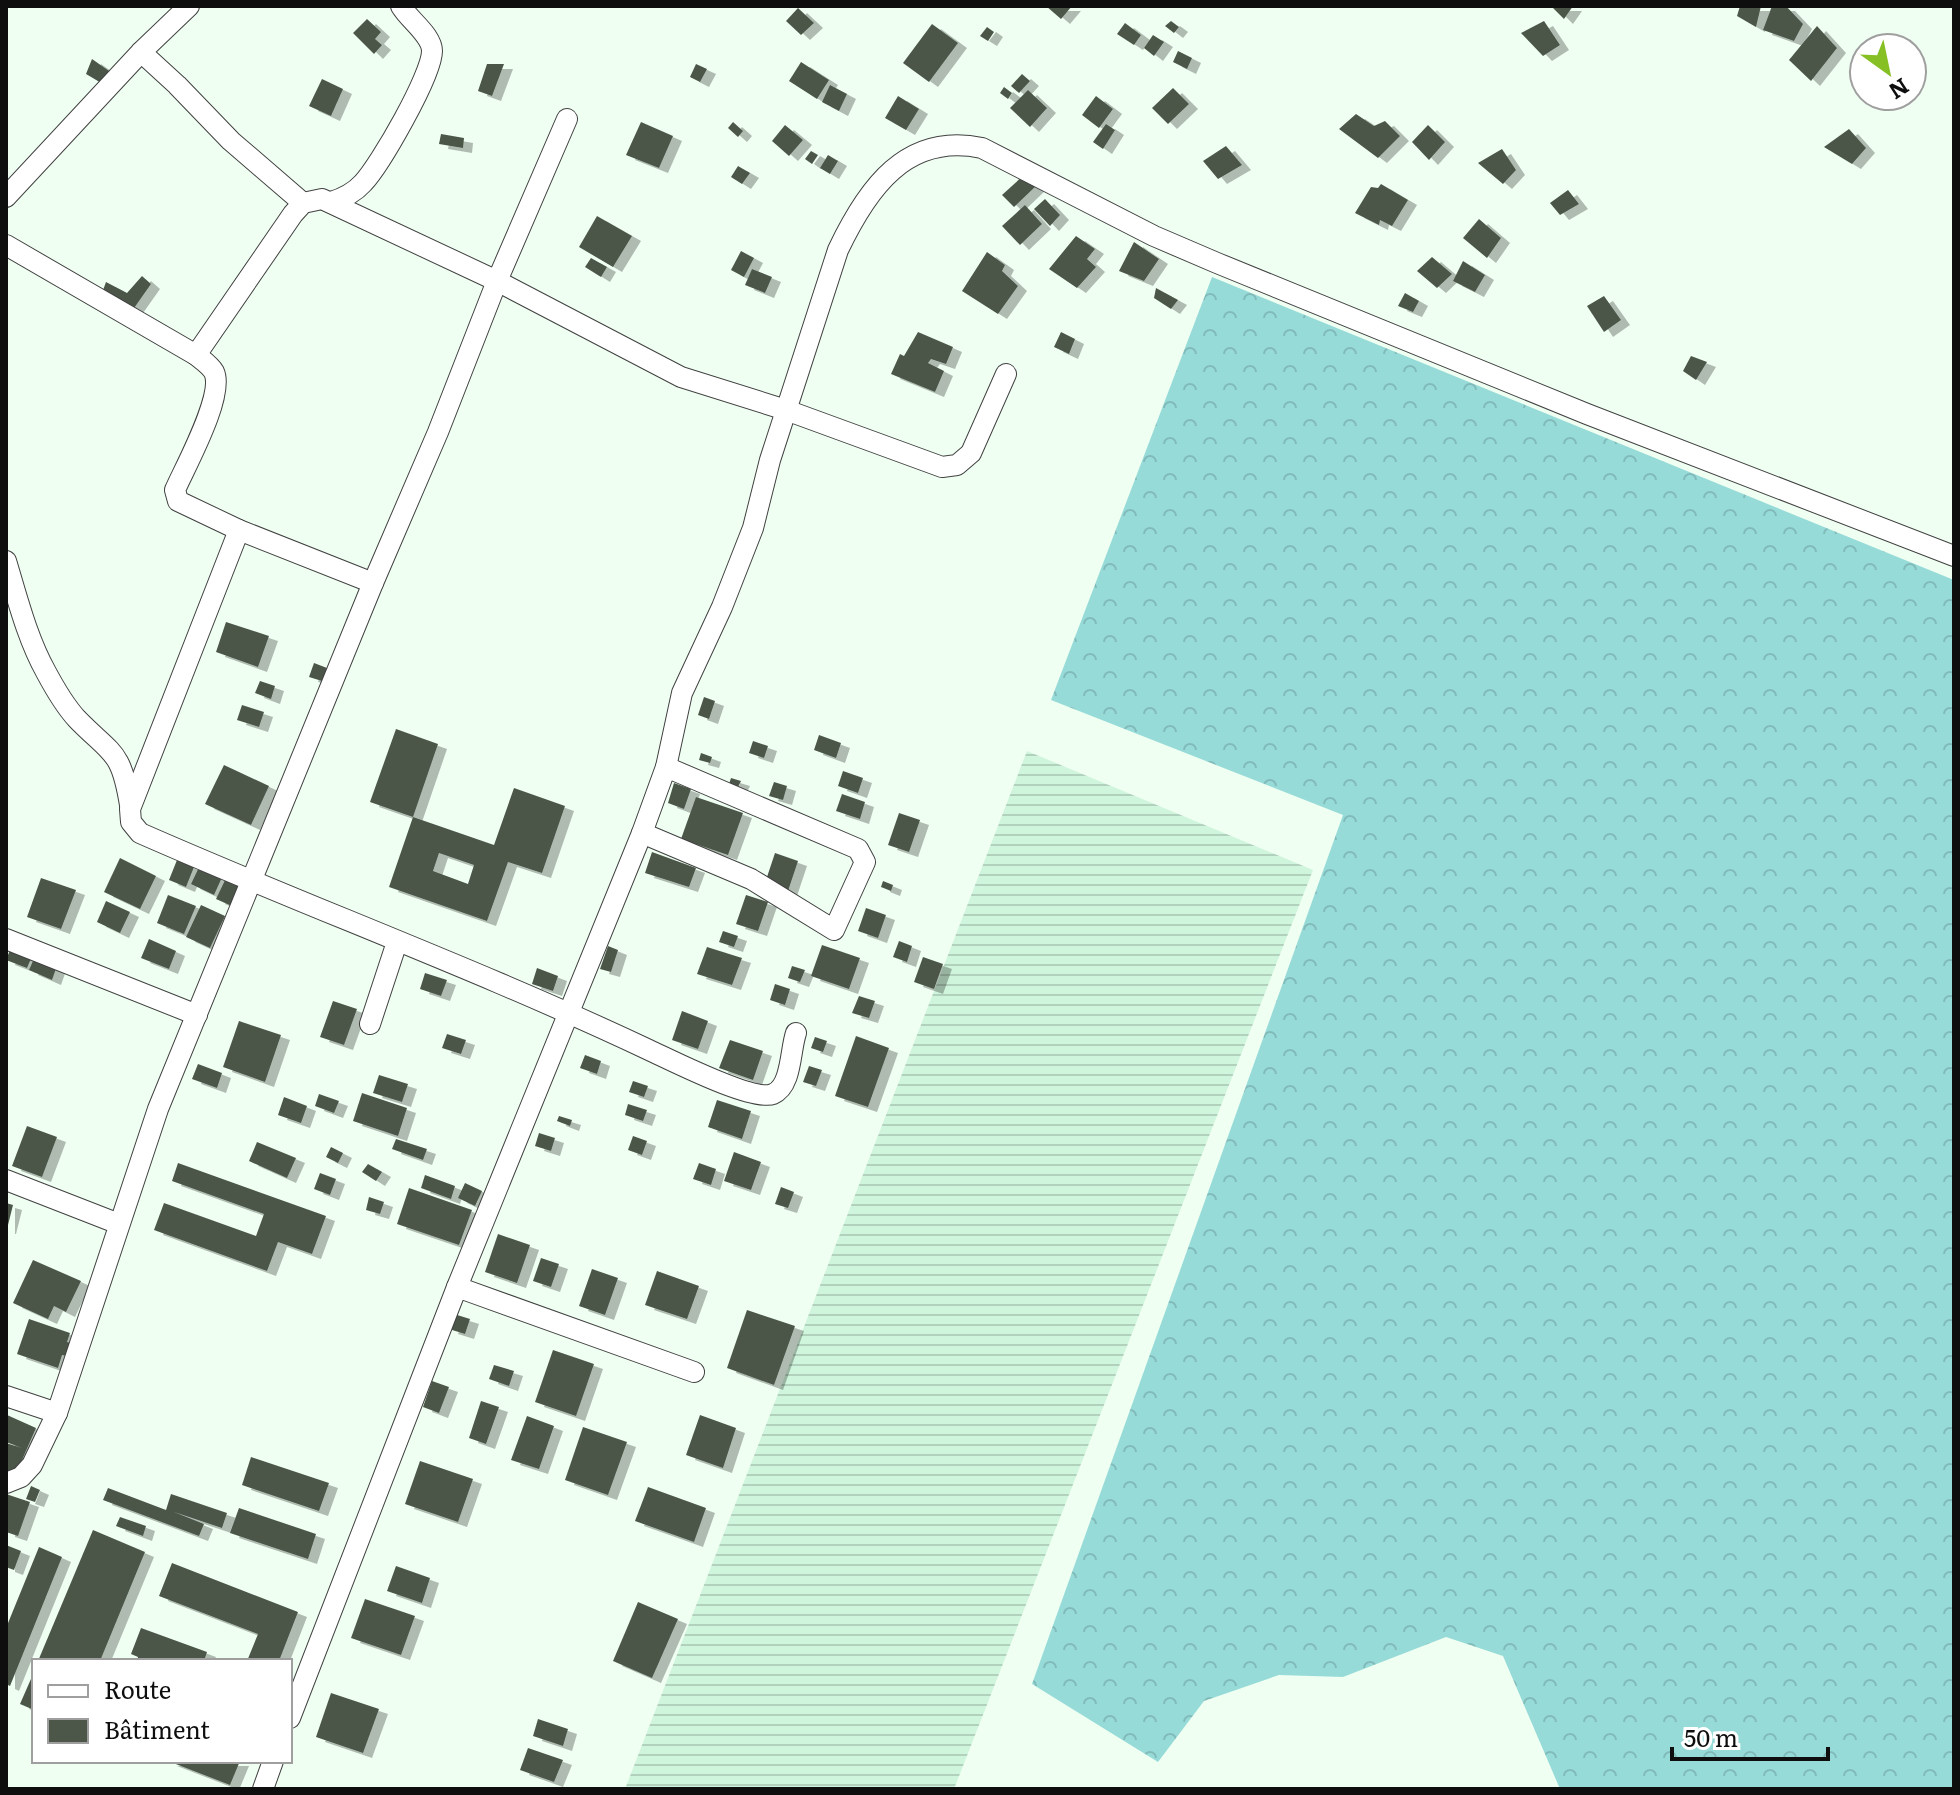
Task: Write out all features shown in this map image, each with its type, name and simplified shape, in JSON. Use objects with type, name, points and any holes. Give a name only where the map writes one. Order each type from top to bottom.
[{"type":"street","points":[[6,197],[141,52],[189,6]]},
{"type":"street","points":[[331,202],[352,193],[364,182],[403,118],[430,63],[432,49],[426,36],[401,6]]},
{"type":"street","points":[[141,52],[231,141],[303,203]]},
{"type":"street","points":[[6,1483],[21,1477],[32,1465],[57,1413],[158,1109],[438,432],[497,281],[567,119]]},
{"type":"street","points":[[292,1713],[457,1287],[642,833],[666,767],[682,693],[722,607],[753,528],[770,460],[833,264],[852,220],[893,169],[906,158],[936,145],[961,143],[1000,155],[1154,236],[1217,263],[1587,414],[1954,556]]},
{"type":"street","points":[[196,355],[251,271],[303,203],[322,199],[497,281],[681,377],[786,410],[942,467],[957,465],[971,453],[1006,374]]},
{"type":"street","points":[[6,245],[196,355],[214,373],[217,385],[212,405],[175,490],[183,505],[373,583]]},
{"type":"street","points":[[130,809],[239,530]]},
{"type":"street","points":[[6,561],[36,652],[75,717],[114,752],[126,782],[131,822],[140,833],[570,1012],[696,1072],[764,1095],[771,1095],[782,1087],[796,1033]]},
{"type":"street","points":[[642,833],[751,879],[834,930],[865,862],[858,849],[666,767]]},
{"type":"street","points":[[6,939],[197,1015]]},
{"type":"street","points":[[370,1024],[397,942]]},
{"type":"street","points":[[6,1180],[119,1224]]},
{"type":"street","points":[[457,1287],[694,1372]]},
{"type":"street","points":[[6,1396],[57,1413]]},
{"type":"street","points":[[263,1789],[272,1763]]},
{"type":"green space","points":[[1212,277],[1954,580],[1954,1781],[1951,1789],[1560,1789],[1503,1656],[1446,1637],[1343,1677],[1279,1675],[1204,1701],[1158,1762],[1032,1684],[1343,815],[1051,700]]},
{"type":"green space","points":[[1027,751],[1313,870],[954,1789],[625,1789]]},
{"type":"building","points":[[1046,6],[1072,6],[1061,19]]},
{"type":"building","points":[[1551,6],[1573,6],[1564,19]]},
{"type":"building","points":[[1740,6],[1761,6],[1756,27],[1737,16]]},
{"type":"building","points":[[1772,6],[1786,6],[1803,24],[1794,41],[1763,30]]},
{"type":"building","points":[[798,8],[814,23],[801,35],[786,21]]},
{"type":"building","points":[[367,19],[381,32],[375,39],[382,45],[374,54],[353,33]]},
{"type":"building","points":[[1171,21],[1179,27],[1174,33],[1165,26]]},
{"type":"building","points":[[1544,21],[1560,45],[1543,56],[1521,33]]},
{"type":"building","points":[[1125,23],[1141,35],[1134,45],[1117,34]]},
{"type":"building","points":[[932,24],[958,43],[929,82],[903,63]]},
{"type":"building","points":[[1817,26],[1837,48],[1811,81],[1789,60]]},
{"type":"building","points":[[987,27],[994,32],[988,41],[980,36]]},
{"type":"building","points":[[1153,35],[1164,42],[1154,56],[1144,48]]},
{"type":"building","points":[[1178,51],[1192,58],[1187,69],[1173,62]]},
{"type":"building","points":[[92,59],[112,73],[103,84],[86,74]]},
{"type":"building","points":[[801,62],[829,80],[817,99],[789,81]]},
{"type":"building","points":[[487,64],[504,64],[492,96],[478,91]]},
{"type":"building","points":[[696,64],[707,69],[700,82],[690,77]]},
{"type":"building","points":[[1022,74],[1030,81],[1019,93],[1011,86]]},
{"type":"building","points":[[322,79],[343,89],[331,116],[309,106]]},
{"type":"building","points":[[830,85],[847,94],[839,111],[822,102]]},
{"type":"building","points":[[1004,87],[1012,93],[1008,99],[1000,93]]},
{"type":"building","points":[[1173,88],[1189,104],[1168,124],[1152,108]]},
{"type":"building","points":[[1028,90],[1047,108],[1030,127],[1010,108]]},
{"type":"building","points":[[898,96],[919,109],[906,130],[885,118]]},
{"type":"building","points":[[1096,96],[1113,109],[1099,128],[1082,115]]},
{"type":"building","points":[[1356,114],[1374,126],[1385,121],[1400,136],[1378,158],[1339,129]]},
{"type":"building","points":[[641,122],[673,136],[659,168],[626,155]]},
{"type":"building","points":[[733,122],[743,131],[738,137],[728,128]]},
{"type":"building","points":[[1106,124],[1115,130],[1103,149],[1093,142]]},
{"type":"building","points":[[785,125],[803,140],[789,156],[772,141]]},
{"type":"building","points":[[1428,125],[1445,142],[1429,160],[1412,142]]},
{"type":"building","points":[[1849,129],[1866,148],[1852,164],[1824,147]]},
{"type":"building","points":[[441,134],[464,138],[463,148],[439,144]]},
{"type":"building","points":[[1226,146],[1242,165],[1218,179],[1203,161]]},
{"type":"building","points":[[1502,149],[1516,170],[1503,184],[1478,163]]},
{"type":"building","points":[[811,151],[818,155],[812,164],[805,159]]},
{"type":"building","points":[[828,155],[838,161],[830,174],[820,168]]},
{"type":"building","points":[[738,166],[750,173],[742,184],[731,177]]},
{"type":"building","points":[[1025,174],[1036,186],[1014,207],[1002,195]]},
{"type":"building","points":[[1381,184],[1408,200],[1392,226],[1380,220],[1379,225],[1355,213],[1371,187],[1378,188]]},
{"type":"building","points":[[1568,190],[1579,204],[1560,215],[1550,203]]},
{"type":"building","points":[[1045,199],[1060,215],[1050,226],[1034,209]]},
{"type":"building","points":[[1025,205],[1042,224],[1020,245],[1002,226]]},
{"type":"building","points":[[597,216],[632,236],[613,267],[579,247]]},
{"type":"building","points":[[1479,219],[1501,238],[1487,258],[1463,238]]},
{"type":"building","points":[[1076,236],[1095,249],[1087,259],[1096,267],[1077,288],[1049,269]]},
{"type":"building","points":[[1134,242],[1159,259],[1144,281],[1119,271]]},
{"type":"building","points":[[741,251],[754,258],[744,277],[731,270]]},
{"type":"building","points":[[987,252],[1005,265],[1002,271],[1018,286],[998,314],[962,291]]},
{"type":"building","points":[[1432,257],[1452,274],[1437,288],[1417,271]]},
{"type":"building","points":[[591,258],[607,267],[601,277],[585,267]]},
{"type":"building","points":[[1463,261],[1485,275],[1475,292],[1453,281]]},
{"type":"building","points":[[752,269],[772,277],[765,293],[745,285]]},
{"type":"building","points":[[142,276],[151,284],[132,311],[102,293],[106,282],[127,293]]},
{"type":"building","points":[[1156,288],[1178,300],[1171,309],[1154,298]]},
{"type":"building","points":[[1405,293],[1419,301],[1413,312],[1398,306]]},
{"type":"building","points":[[1604,296],[1621,320],[1604,332],[1587,306]]},
{"type":"building","points":[[918,332],[953,347],[946,364],[931,359],[928,363],[944,371],[935,392],[891,374],[900,354],[904,356]]},
{"type":"building","points":[[1061,332],[1075,339],[1069,354],[1054,347]]},
{"type":"building","points":[[1691,356],[1707,362],[1696,380],[1683,371]]},
{"type":"building","points":[[226,622],[269,636],[258,667],[216,652]]},
{"type":"building","points":[[314,663],[327,668],[322,681],[309,677]]},
{"type":"building","points":[[260,681],[275,686],[271,699],[255,693]]},
{"type":"building","points":[[704,697],[715,701],[709,719],[698,715]]},
{"type":"building","points":[[242,705],[264,712],[259,727],[237,720]]},
{"type":"building","points":[[396,729],[438,744],[413,817],[370,802]]},
{"type":"building","points":[[819,735],[841,743],[836,758],[814,750]]},
{"type":"building","points":[[753,741],[768,746],[764,758],[749,753]]},
{"type":"building","points":[[701,753],[712,757],[710,763],[699,760]]},
{"type":"building","points":[[224,765],[269,786],[251,825],[205,804]]},
{"type":"building","points":[[843,771],[863,778],[858,793],[838,786]]},
{"type":"building","points":[[731,778],[741,781],[738,787],[729,784]]},
{"type":"building","points":[[774,782],[787,786],[783,800],[769,796]]},
{"type":"building","points":[[674,783],[691,789],[684,809],[668,803]]},
{"type":"building","points":[[514,788],[565,806],[542,873],[508,862],[487,921],[389,887],[413,817],[494,845]],"holes":[[[439,853],[474,865],[468,884],[433,871]]]},
{"type":"building","points":[[842,794],[865,802],[860,819],[836,811]]},
{"type":"building","points":[[696,797],[743,813],[728,855],[681,839]]},
{"type":"building","points":[[899,813],[920,820],[909,852],[888,845]]},
{"type":"building","points":[[652,852],[696,868],[689,887],[645,873]]},
{"type":"building","points":[[775,853],[798,861],[788,891],[765,883]]},
{"type":"building","points":[[120,858],[156,876],[140,909],[104,892]]},
{"type":"building","points":[[177,860],[194,867],[186,887],[169,880]]},
{"type":"building","points":[[201,863],[224,873],[214,895],[191,884]]},
{"type":"building","points":[[41,878],[76,890],[61,929],[27,917]]},
{"type":"building","points":[[226,878],[244,886],[234,907],[216,899]]},
{"type":"building","points":[[883,881],[893,885],[891,891],[881,887]]},
{"type":"building","points":[[168,895],[196,906],[184,934],[157,923]]},
{"type":"building","points":[[746,895],[768,902],[758,931],[736,924]]},
{"type":"building","points":[[106,901],[130,912],[120,933],[97,922]]},
{"type":"building","points":[[201,905],[225,916],[210,948],[186,937]]},
{"type":"building","points":[[866,908],[886,915],[878,938],[858,931]]},
{"type":"building","points":[[723,931],[738,936],[734,947],[719,942]]},
{"type":"building","points":[[149,939],[176,951],[169,969],[141,958]]},
{"type":"building","points":[[899,941],[912,946],[907,962],[893,957]]},
{"type":"building","points":[[12,945],[33,954],[27,968],[6,960]]},
{"type":"building","points":[[822,945],[860,958],[849,989],[811,976]]},
{"type":"building","points":[[608,946],[618,950],[611,972],[600,969]]},
{"type":"building","points":[[707,947],[742,958],[732,985],[697,974]]},
{"type":"building","points":[[36,954],[58,963],[52,980],[29,970]]},
{"type":"building","points":[[923,957],[943,964],[934,989],[914,982]]},
{"type":"building","points":[[792,966],[805,970],[800,982],[788,978]]},
{"type":"building","points":[[537,968],[558,976],[553,991],[532,984]]},
{"type":"building","points":[[425,973],[447,980],[441,996],[420,989]]},
{"type":"building","points":[[775,984],[790,989],[785,1005],[770,1000]]},
{"type":"building","points":[[859,996],[875,1001],[869,1018],[852,1013]]},
{"type":"building","points":[[333,1001],[357,1009],[344,1045],[320,1037]]},
{"type":"building","points":[[682,1011],[708,1021],[698,1049],[672,1040]]},
{"type":"building","points":[[239,1021],[281,1035],[265,1082],[223,1067]]},
{"type":"building","points":[[447,1034],[466,1040],[461,1054],[442,1048]]},
{"type":"building","points":[[856,1036],[889,1048],[868,1107],[835,1096]]},
{"type":"building","points":[[815,1037],[827,1041],[823,1052],[811,1048]]},
{"type":"building","points":[[730,1040],[763,1051],[753,1080],[719,1068]]},
{"type":"building","points":[[585,1055],[601,1061],[597,1074],[580,1068]]},
{"type":"building","points":[[198,1064],[222,1073],[217,1088],[192,1079]]},
{"type":"building","points":[[809,1066],[822,1070],[816,1086],[803,1082]]},
{"type":"building","points":[[379,1075],[408,1084],[402,1102],[373,1093]]},
{"type":"building","points":[[633,1081],[648,1086],[644,1097],[629,1092]]},
{"type":"building","points":[[362,1093],[407,1108],[398,1136],[353,1121]]},
{"type":"building","points":[[319,1094],[339,1101],[334,1113],[315,1106]]},
{"type":"building","points":[[284,1097],[307,1106],[301,1123],[278,1115]]},
{"type":"building","points":[[717,1100],[751,1111],[742,1139],[708,1127]]},
{"type":"building","points":[[628,1104],[647,1110],[643,1121],[625,1115]]},
{"type":"building","points":[[559,1116],[572,1120],[570,1126],[557,1121]]},
{"type":"building","points":[[27,1126],[57,1137],[42,1177],[12,1166]]},
{"type":"building","points":[[539,1133],[555,1138],[551,1151],[535,1146]]},
{"type":"building","points":[[633,1136],[647,1141],[642,1155],[628,1150]]},
{"type":"building","points":[[396,1139],[427,1149],[423,1160],[392,1149]]},
{"type":"building","points":[[257,1142],[296,1158],[287,1178],[249,1161]]},
{"type":"building","points":[[331,1147],[343,1153],[338,1163],[326,1157]]},
{"type":"building","points":[[734,1152],[761,1162],[751,1190],[724,1181]]},
{"type":"building","points":[[178,1163],[326,1216],[312,1254],[278,1242],[267,1271],[154,1230],[164,1203],[256,1236],[264,1214],[172,1181]]},
{"type":"building","points":[[699,1163],[716,1169],[711,1185],[693,1179]]},
{"type":"building","points":[[368,1164],[382,1172],[376,1181],[362,1172]]},
{"type":"building","points":[[320,1173],[336,1179],[330,1195],[314,1189]]},
{"type":"building","points":[[425,1175],[455,1186],[451,1199],[421,1188]]},
{"type":"building","points":[[465,1183],[482,1191],[475,1206],[458,1198]]},
{"type":"building","points":[[781,1187],[794,1192],[788,1208],[775,1204]]},
{"type":"building","points":[[409,1188],[472,1210],[459,1245],[397,1224]]},
{"type":"building","points":[[369,1197],[384,1202],[380,1214],[366,1210]]},
{"type":"building","points":[[6,1203],[13,1205],[7,1229],[6,1229]]},
{"type":"building","points":[[498,1234],[530,1245],[517,1283],[485,1272]]},
{"type":"building","points":[[541,1258],[559,1264],[551,1287],[533,1281]]},
{"type":"building","points":[[33,1260],[81,1281],[66,1312],[54,1306],[48,1319],[13,1303]]},
{"type":"building","points":[[592,1269],[618,1278],[605,1315],[579,1306]]},
{"type":"building","points":[[657,1271],[699,1286],[687,1319],[645,1305]]},
{"type":"building","points":[[747,1310],[795,1326],[774,1385],[727,1368]]},
{"type":"building","points":[[454,1314],[470,1319],[465,1334],[449,1329]]},
{"type":"building","points":[[29,1319],[70,1333],[67,1356],[62,1355],[58,1368],[17,1354]]},
{"type":"building","points":[[553,1350],[594,1364],[576,1416],[535,1402]]},
{"type":"building","points":[[494,1365],[514,1371],[509,1386],[489,1379]]},
{"type":"building","points":[[432,1381],[449,1387],[439,1413],[423,1407]]},
{"type":"building","points":[[481,1401],[499,1407],[486,1444],[469,1438]]},
{"type":"building","points":[[7,1415],[36,1428],[15,1476],[6,1473],[6,1443],[22,1448],[6,1442]]},
{"type":"building","points":[[700,1415],[736,1428],[723,1468],[686,1455]]},
{"type":"building","points":[[527,1416],[554,1426],[539,1469],[511,1460]]},
{"type":"building","points":[[583,1427],[627,1442],[608,1495],[565,1480]]},
{"type":"building","points":[[251,1457],[329,1483],[319,1511],[242,1485]]},
{"type":"building","points":[[420,1461],[473,1479],[458,1522],[405,1504]]},
{"type":"building","points":[[31,1486],[40,1490],[35,1502],[26,1499]]},
{"type":"building","points":[[648,1487],[706,1508],[694,1542],[635,1521]]},
{"type":"building","points":[[108,1488],[166,1510],[171,1494],[227,1513],[222,1528],[174,1512],[204,1524],[199,1536],[103,1500]]},
{"type":"building","points":[[6,1494],[30,1502],[18,1536],[6,1532]]},
{"type":"building","points":[[239,1508],[316,1534],[308,1559],[230,1533]]},
{"type":"building","points":[[120,1517],[146,1526],[143,1536],[116,1526]]},
{"type":"building","points":[[93,1530],[145,1552],[101,1659],[39,1659]]},
{"type":"building","points":[[6,1545],[21,1551],[14,1570],[6,1567]]},
{"type":"building","points":[[39,1547],[62,1557],[10,1686],[6,1684],[6,1628]]},
{"type":"building","points":[[172,1563],[298,1612],[280,1659],[248,1659],[258,1634],[159,1596]]},
{"type":"building","points":[[396,1566],[430,1578],[422,1603],[387,1591]]},
{"type":"building","points":[[365,1599],[415,1616],[401,1655],[351,1638]]},
{"type":"building","points":[[638,1602],[678,1619],[652,1678],[613,1661]]},
{"type":"building","points":[[141,1628],[207,1652],[205,1659],[138,1659],[131,1654]]},
{"type":"building","points":[[32,1677],[32,1709],[20,1704]]},
{"type":"building","points":[[331,1693],[379,1709],[363,1753],[316,1737]]},
{"type":"building","points":[[538,1719],[568,1729],[563,1746],[533,1736]]},
{"type":"building","points":[[528,1748],[563,1760],[554,1782],[520,1770]]},
{"type":"building","points":[[173,1763],[239,1763],[230,1785]]}]
